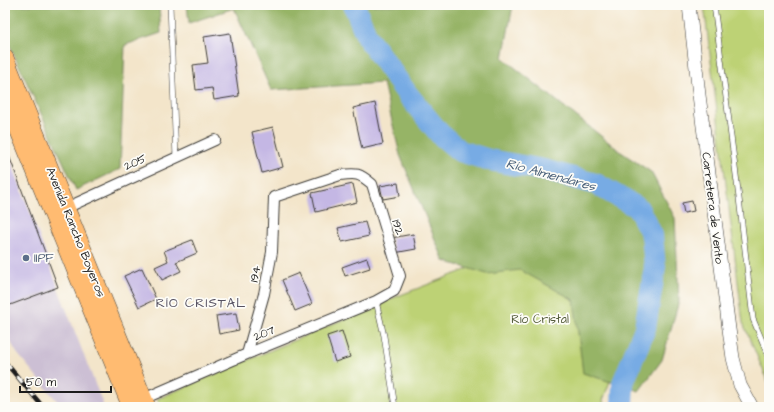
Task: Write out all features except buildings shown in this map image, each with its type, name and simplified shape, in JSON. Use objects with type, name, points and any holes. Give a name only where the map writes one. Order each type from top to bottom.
[{"type":"highway","name":"Avenida Rancho Boyeros","points":[[5,58],[66,208],[140,404]]},
{"type":"highway","name":"Avenida Rancho Boyeros","points":[[5,97],[140,404]]},
{"type":"street","name":"Carretera de Vento","points":[[689,5],[699,95],[733,358],[740,385],[752,407]]},
{"type":"street","name":"205","points":[[66,208],[215,140]]},
{"type":"street","name":"192","points":[[274,197],[340,175],[361,174],[372,184],[400,276],[394,291]]},
{"type":"street","name":"194","points":[[247,354],[264,294],[272,252],[274,197]]},
{"type":"street","name":"207","points":[[140,404],[247,354],[376,301],[394,291]]},
{"type":"lane","points":[[170,5],[176,158]]},
{"type":"lane","points":[[714,5],[753,319],[769,357]]},
{"type":"lane","points":[[376,301],[384,336],[395,407]]},
{"type":"shaded area","points":[[5,145],[31,218],[104,407],[62,407],[17,353],[5,332]]},
{"type":"green space","points":[[5,5],[159,5],[161,33],[125,45],[120,169],[76,190],[5,35]]},
{"type":"green space","points":[[187,5],[513,5],[503,58],[621,152],[651,172],[675,218],[679,301],[662,360],[639,391],[583,373],[574,300],[520,270],[487,274],[444,261],[400,155],[383,83],[271,90],[234,8],[189,23]]},
{"type":"green space","points":[[704,5],[769,5],[769,384],[743,323]]},
{"type":"green space","name":"Río Cristal","points":[[487,168],[630,329],[603,400],[604,407],[161,407],[157,399],[398,296],[468,269]]},
{"type":"waterway","name":"Río Almendares","points":[[354,5],[367,37],[408,95],[440,134],[460,151],[489,160],[544,170],[596,184],[638,208],[652,235],[655,267],[645,328],[623,383],[622,407]]},
{"type":"railway","points":[[5,362],[43,407]]},
{"type":"place","name":"IIPF","points":[[26,258]]},
{"type":"district","name":"RÍO CRISTAL","points":[[201,302]]}]
